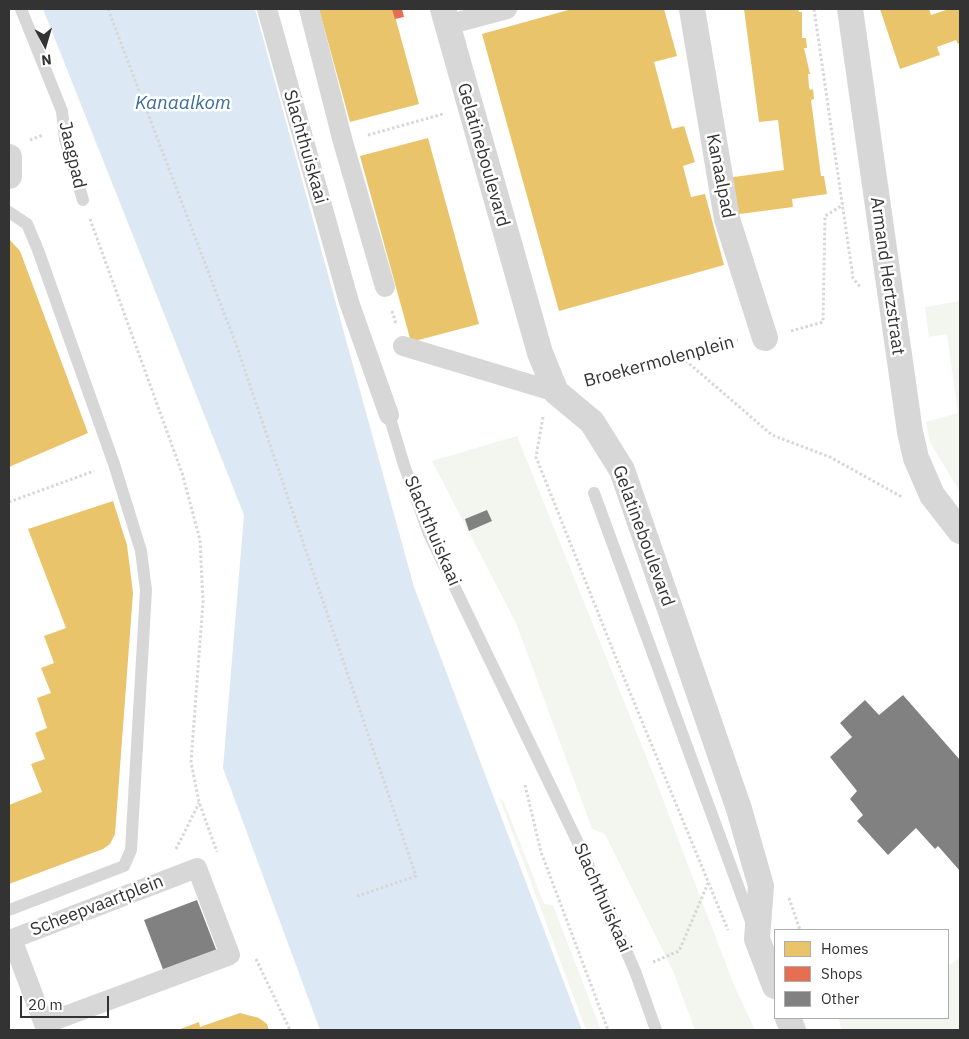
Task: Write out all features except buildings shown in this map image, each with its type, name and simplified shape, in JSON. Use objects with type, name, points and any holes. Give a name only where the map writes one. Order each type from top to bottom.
[{"type":"street","name":"Slachthuiskaai","points":[[267,9],[349,302],[389,415]]},
{"type":"street","points":[[309,9],[343,142],[385,288]]},
{"type":"street","points":[[445,17],[506,9]]},
{"type":"street","name":"Kanaalpad","points":[[692,9],[727,219],[765,338]]},
{"type":"street","name":"Armand Hertzstraat","points":[[850,9],[904,400],[916,458],[932,495],[960,531]]},
{"type":"street","name":"Gelatineboulevard","points":[[445,17],[530,322],[556,392],[592,422],[622,470],[741,813],[761,886],[757,939]]},
{"type":"street","points":[[9,157],[9,176]]},
{"type":"street","points":[[403,346],[556,392]]},
{"type":"street","name":"Scheepvaartplein","points":[[197,868],[230,955],[44,1024],[12,939],[161,882],[197,868]]},
{"type":"street","points":[[757,939],[774,983]]},
{"type":"lane","name":"Jaagpad","points":[[21,9],[62,111],[65,139],[83,200]]},
{"type":"lane","points":[[9,212],[27,224],[38,250],[114,464],[141,551],[146,590],[132,850],[124,866],[9,910]]},
{"type":"lane","name":"Slachthuiskaai","points":[[389,415],[429,534],[582,851],[635,971],[656,1030]]},
{"type":"lane","points":[[594,493],[757,939]]},
{"type":"path","points":[[108,9],[237,346],[416,876],[355,897]]},
{"type":"path","points":[[814,9],[853,278]]},
{"type":"path","points":[[364,136],[423,120]]},
{"type":"path","points":[[83,200],[182,473],[200,540],[203,602],[191,762],[199,802],[219,857]]},
{"type":"path","name":"Broekermolenplein","points":[[556,392],[722,341],[765,338],[823,322],[825,216],[843,205]]},
{"type":"path","points":[[385,288],[403,346]]},
{"type":"path","points":[[678,354],[772,435],[830,457],[899,497],[932,495]]},
{"type":"path","points":[[556,392],[542,419],[536,457],[622,673],[730,934]]},
{"type":"path","points":[[9,502],[114,464]]},
{"type":"path","points":[[524,784],[541,852],[608,1030]]},
{"type":"path","points":[[161,882],[199,802]]},
{"type":"path","points":[[635,971],[679,951],[709,881]]},
{"type":"path","points":[[255,957],[290,1030]]},
{"type":"shaded area","points":[[960,301],[960,492],[930,442],[926,422],[958,413],[947,334],[929,337],[925,307]]},
{"type":"shaded area","points":[[517,436],[654,776],[734,985],[755,1030],[695,1030],[673,971],[605,834],[592,829],[516,623],[432,461]]},
{"type":"shaded area","points":[[499,797],[504,802],[544,904],[553,905],[601,1030],[586,1030]]},
{"type":"shaded area","points":[[960,958],[960,1030],[841,1030],[839,1019],[949,1019],[949,965]]},
{"type":"water","name":"Kanaalkom","points":[[43,9],[255,9],[414,587],[582,1030],[320,1030],[223,768],[244,515]]}]
